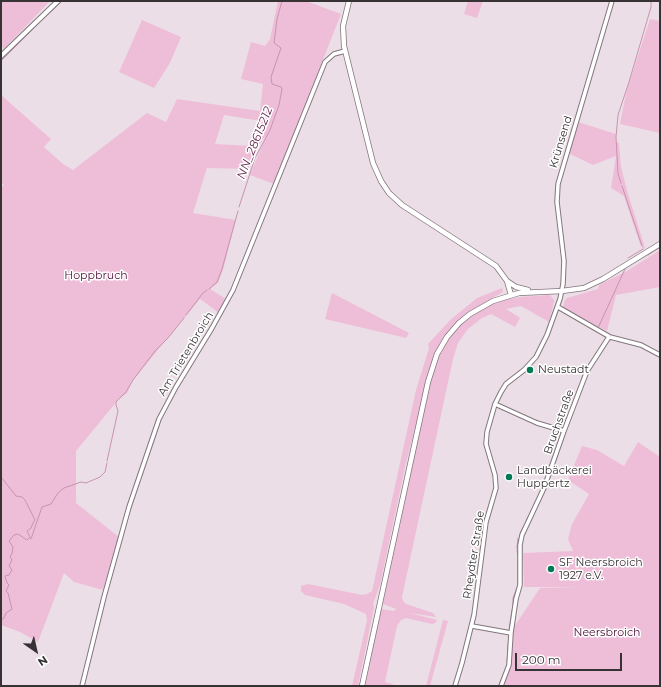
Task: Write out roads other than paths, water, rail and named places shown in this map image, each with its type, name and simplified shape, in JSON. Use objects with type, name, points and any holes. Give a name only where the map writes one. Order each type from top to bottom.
[{"type":"main road","points":[[349,1],[343,26],[345,51],[374,165],[384,186],[394,198],[408,209],[494,264],[507,281],[511,295]]},
{"type":"main road","points":[[362,686],[428,382],[434,360],[447,337],[462,320],[493,301],[511,295],[582,288],[597,282],[660,244]]},
{"type":"main road","points":[[507,281],[518,288],[537,292]]},
{"type":"street","name":"Krünsend","points":[[562,291],[564,256],[557,202],[558,184],[612,1]]},
{"type":"street","points":[[1,56],[57,2]]},
{"type":"street","name":"Am Trietenbroich","points":[[82,686],[104,597],[129,507],[159,419],[230,295],[325,62],[334,54],[345,51]]},
{"type":"street","name":"Rheydter Straße","points":[[455,686],[472,626],[478,596],[486,522],[496,488],[495,475],[486,442],[495,404],[500,392],[506,384],[524,370],[536,356],[543,344],[558,307],[562,291]]},
{"type":"street","points":[[558,307],[608,337],[641,345],[660,355]]},
{"type":"street","name":"Bruchstraße","points":[[502,686],[509,665],[511,633],[520,583],[520,541],[544,488],[589,367],[608,337]]},
{"type":"street","points":[[495,404],[537,423],[564,431]]},
{"type":"street","points":[[472,626],[511,633]]},
{"type":"waterway","points":[[42,20],[62,1]]},
{"type":"waterway","name":"NN_28615212","points":[[239,207],[255,158],[270,130],[279,105],[282,89],[281,87],[272,84],[271,77],[281,48],[274,43],[277,19],[282,1]]},
{"type":"waterway","points":[[621,183],[618,174],[616,137],[618,115],[651,7],[651,1]]},
{"type":"waterway","points":[[1,61],[40,22]]},
{"type":"waterway","points":[[622,186],[642,246]]},
{"type":"waterway","name":"NN_28615212","points":[[209,289],[217,282],[222,269],[238,211]]},
{"type":"waterway","points":[[648,255],[660,247]]},
{"type":"waterway","points":[[628,258],[643,249]]},
{"type":"waterway","points":[[598,328],[625,269]]},
{"type":"waterway","name":"NN_28615212","points":[[186,315],[207,290]]},
{"type":"waterway","name":"NN_28615212","points":[[107,461],[118,411],[116,402],[126,392],[133,380],[155,351],[184,318]]},
{"type":"waterway","points":[[581,380],[584,373]]},
{"type":"waterway","points":[[572,405],[579,386]]},
{"type":"waterway","points":[[563,428],[570,410]]},
{"type":"waterway","points":[[560,438],[562,432]]},
{"type":"waterway","name":"NN_28615212","points":[[30,538],[31,539],[42,507],[51,504],[58,493],[64,488],[81,482],[86,483],[100,477],[105,472],[107,463]]},
{"type":"waterway","points":[[1,477],[16,496],[22,497],[25,500],[35,520],[31,528],[27,531],[30,537],[27,540],[18,534],[14,535],[9,541],[13,547],[12,554],[10,556],[12,560],[9,566],[12,570],[9,575],[5,576],[9,585],[6,591],[8,593],[12,609],[6,613],[4,618],[1,620]]},
{"type":"waterway","points":[[540,492],[546,478]]},
{"type":"waterway","points":[[530,513],[533,507]]},
{"type":"waterway","points":[[526,521],[529,515]]},
{"type":"waterway","points":[[522,529],[525,524]]},
{"type":"waterway","points":[[520,535],[521,531]]},
{"type":"waterway","points":[[517,548],[518,538]]},
{"type":"waterway","points":[[517,550],[518,555]]},
{"type":"waterway","points":[[518,558],[518,573]]},
{"type":"waterway","points":[[513,608],[513,598],[518,585],[518,576]]},
{"type":"waterway","points":[[509,631],[512,610]]},
{"type":"waterway","points":[[507,662],[509,634]]},
{"type":"waterway","points":[[499,685],[506,668]]},
{"type":"place","name":"Neustadt","points":[[530,370]]},
{"type":"place","name":"Landbäckerei Huppertz","points":[[509,477]]},
{"type":"place","name":"SF Neersbroich 1927 e.V.","points":[[551,569]]},
{"type":"park label","name":"Hoppbruch","points":[[96,276]]},
{"type":"park label","name":"Neersbroich","points":[[607,633]]}]
